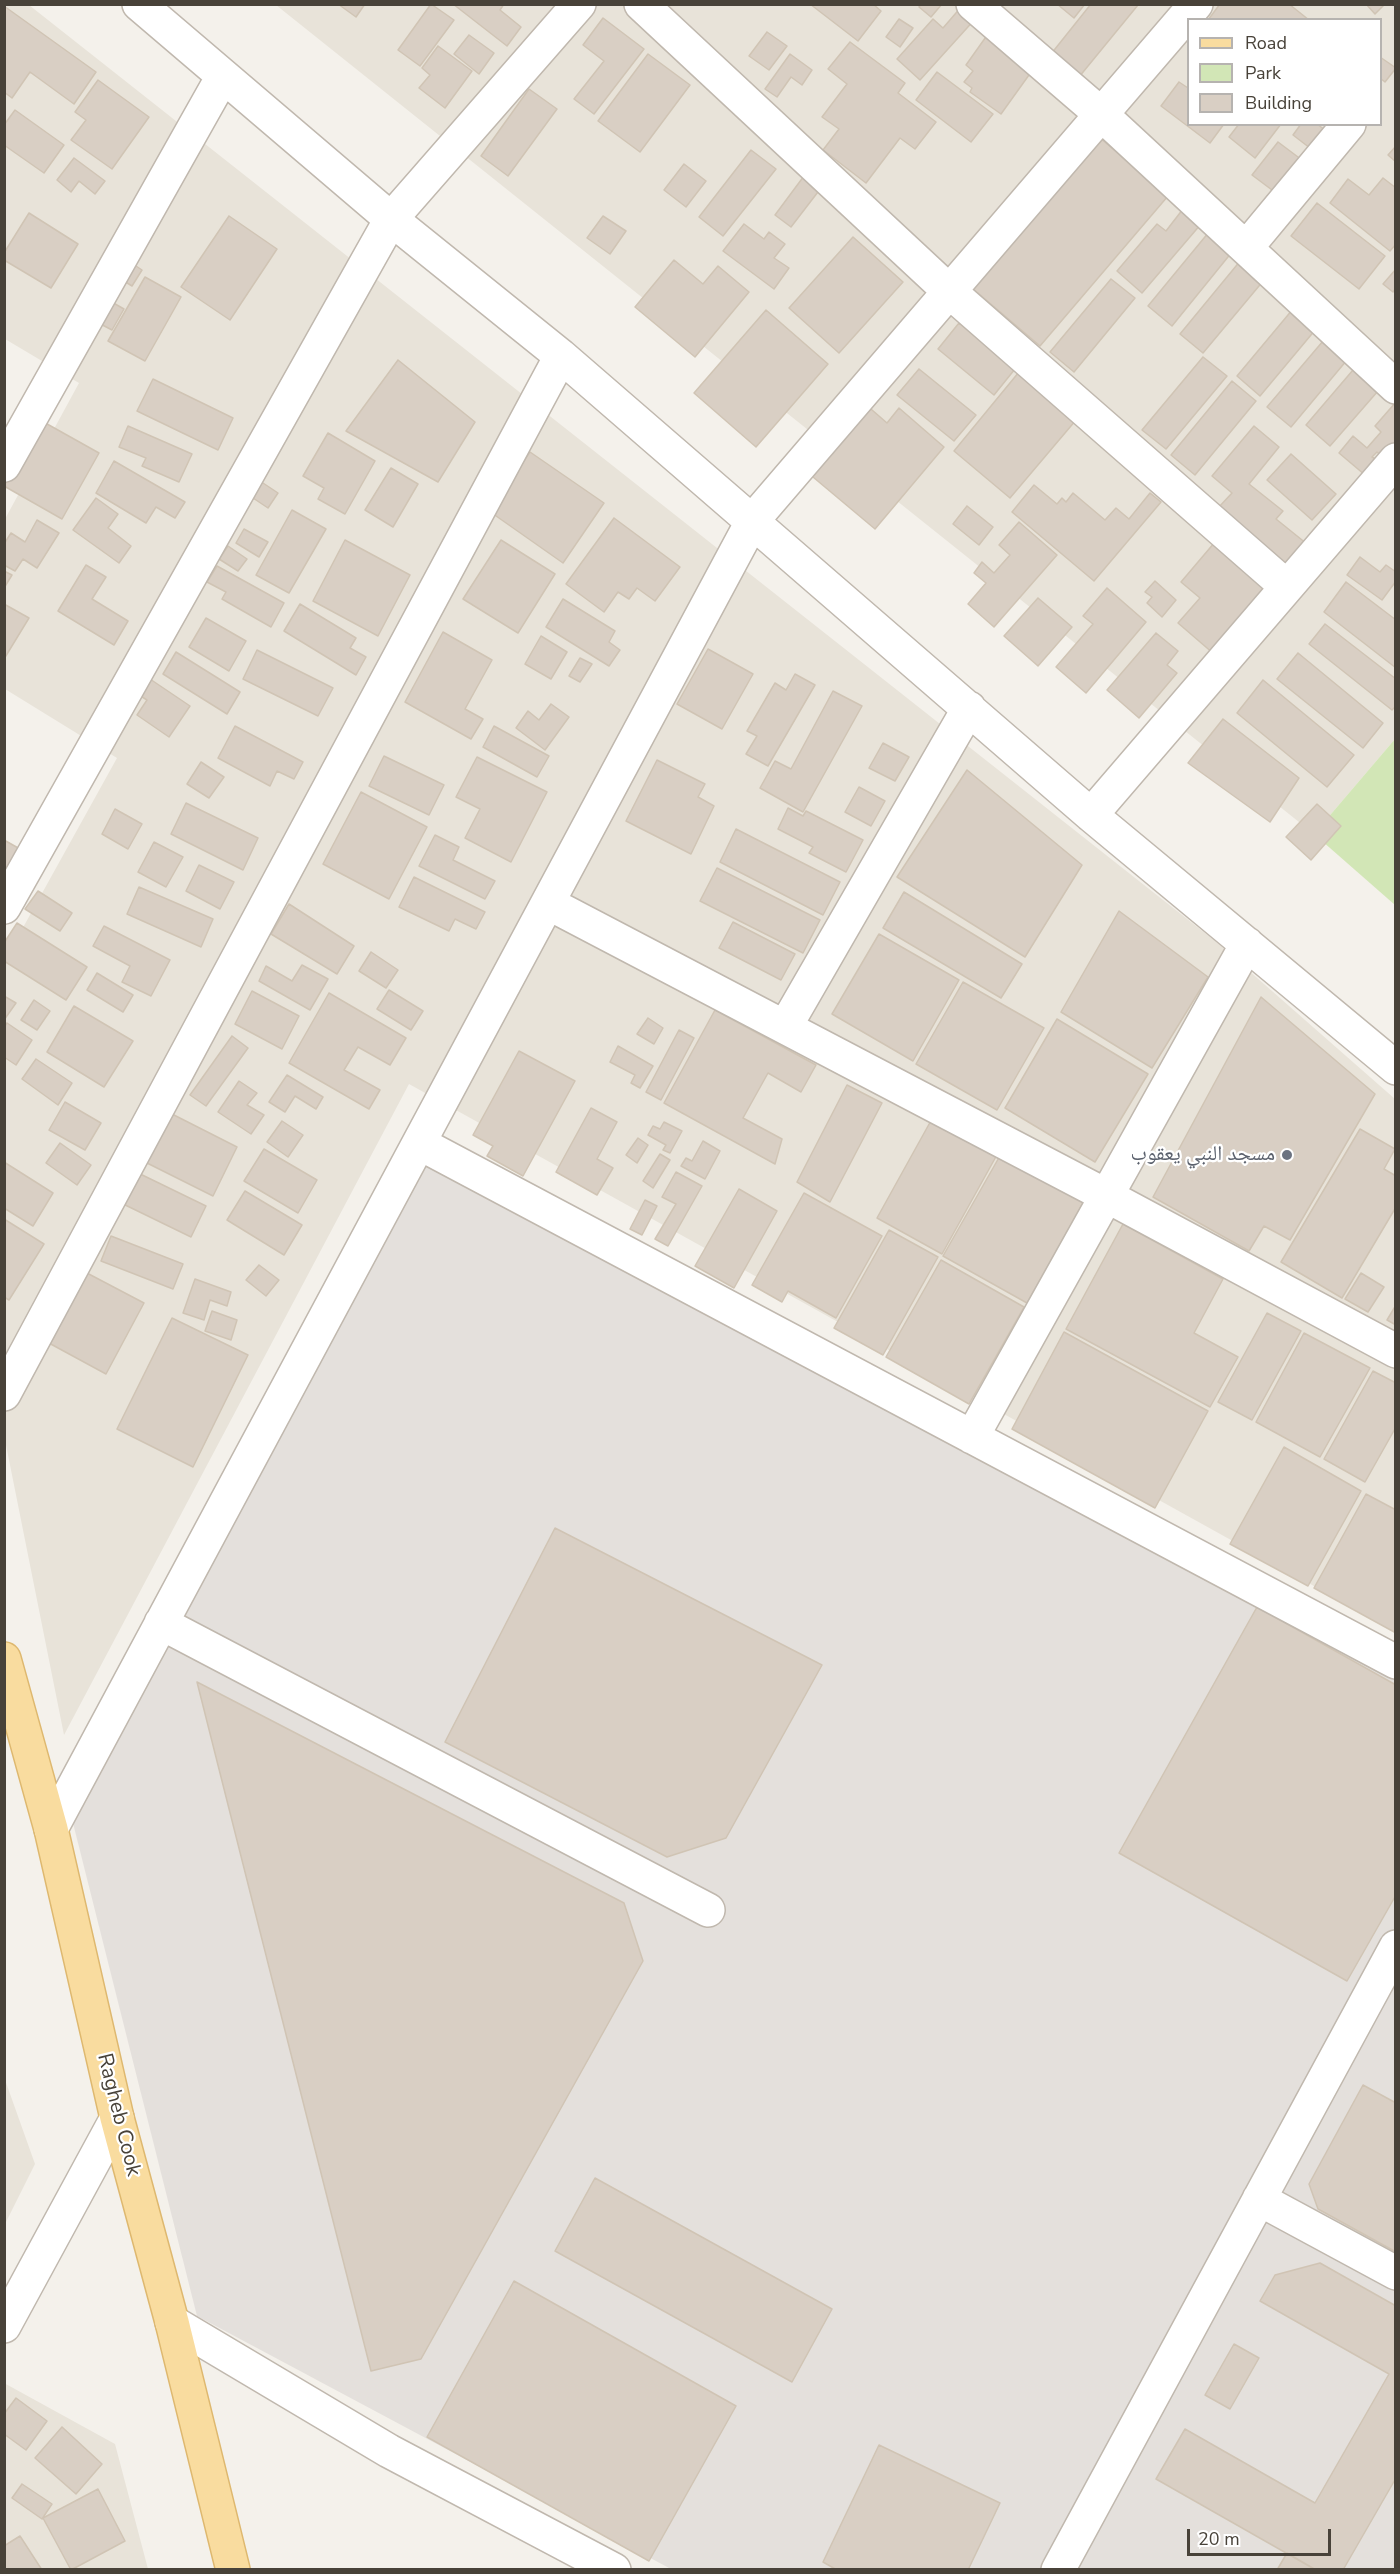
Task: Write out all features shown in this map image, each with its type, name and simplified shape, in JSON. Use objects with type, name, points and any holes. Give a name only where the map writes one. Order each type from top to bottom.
[{"type":"main road","name":"Ragheb Cook","points":[[4,1659],[51,1829],[117,2118],[172,2322],[233,2570]]},
{"type":"street","points":[[139,4],[391,219],[561,356],[1091,815],[1395,1068]]},
{"type":"street","points":[[4,907],[391,219],[579,4]]},
{"type":"street","points":[[641,4],[950,292],[1287,587]]},
{"type":"street","points":[[973,4],[1102,115],[1395,387]]},
{"type":"street","points":[[51,1829],[753,520],[1196,4]]},
{"type":"street","points":[[4,465],[223,76]]},
{"type":"street","points":[[1246,248],[1347,126]]},
{"type":"street","points":[[4,1394],[561,356]]},
{"type":"street","points":[[1091,815],[1395,460]]},
{"type":"street","points":[[785,1027],[969,708]]},
{"type":"street","points":[[548,903],[1107,1196],[1395,1351]]},
{"type":"street","points":[[972,1437],[1247,945]]},
{"type":"street","points":[[419,1143],[1395,1662]]},
{"type":"street","points":[[161,1623],[708,1910]]},
{"type":"street","points":[[1058,2570],[1395,1947]]},
{"type":"street","points":[[4,2326],[117,2118]]},
{"type":"street","points":[[1259,2199],[1395,2272]]},
{"type":"street","points":[[172,2322],[389,2451],[614,2570]]},
{"type":"shaded area","points":[[5,5],[29,5],[1215,941],[1395,1099],[1395,1631],[409,1084],[64,1735],[5,1440],[5,960],[117,758],[5,689],[5,519],[79,383],[5,339]]},
{"type":"shaded area","points":[[276,5],[1395,5],[1395,739],[1314,834]]},
{"type":"shaded area","points":[[427,1162],[1395,1679],[1395,2569],[671,2569],[197,2316],[73,1823]]},
{"type":"shaded area","points":[[4,2077],[35,2164],[5,2224],[4,2224]]},
{"type":"shaded area","points":[[4,2383],[115,2444],[148,2569],[5,2569]]},
{"type":"green space","points":[[1395,739],[1395,905],[1314,834]]},
{"type":"building","points":[[338,4],[365,4],[356,17]]},
{"type":"building","points":[[431,4],[454,20],[420,66],[398,50]]},
{"type":"building","points":[[453,4],[504,4],[500,10],[521,27],[507,46]]},
{"type":"building","points":[[810,4],[873,4],[881,11],[858,41]]},
{"type":"building","points":[[921,4],[942,4],[931,17],[919,7]]},
{"type":"building","points":[[1057,4],[1085,4],[1074,18]]},
{"type":"building","points":[[1091,4],[1138,5],[1079,77],[1051,54]]},
{"type":"building","points":[[1220,4],[1289,4],[1306,18],[1210,18]]},
{"type":"building","points":[[1366,4],[1385,4],[1375,14]]},
{"type":"building","points":[[4,6],[96,72],[74,104],[30,72],[12,98],[4,92]]},
{"type":"building","points":[[962,6],[976,18],[920,80],[897,59],[933,19],[943,28]]},
{"type":"building","points":[[603,18],[644,49],[594,114],[574,99],[604,61],[583,45]]},
{"type":"building","points":[[899,19],[913,28],[900,47],[886,37]]},
{"type":"building","points":[[767,32],[787,46],[769,70],[749,56]]},
{"type":"building","points":[[988,34],[1034,68],[1001,114],[970,92],[972,88],[964,82],[973,71],[966,65]]},
{"type":"building","points":[[469,35],[494,53],[479,74],[454,54]]},
{"type":"building","points":[[850,42],[905,83],[898,93],[936,122],[915,149],[900,138],[866,183],[823,150],[839,129],[822,117],[847,84],[828,69]]},
{"type":"building","points":[[438,46],[472,71],[445,108],[419,88],[430,75],[422,68]]},
{"type":"building","points":[[648,54],[690,85],[640,152],[598,121]]},
{"type":"building","points":[[790,54],[812,70],[802,85],[791,77],[777,97],[765,89]]},
{"type":"building","points":[[1382,58],[1396,68],[1385,82],[1382,80]]},
{"type":"building","points":[[937,72],[993,114],[971,142],[916,100]]},
{"type":"building","points":[[98,80],[149,117],[112,169],[71,140],[86,120],[75,112]]},
{"type":"building","points":[[1179,82],[1187,87],[1187,126],[1161,106]]},
{"type":"building","points":[[529,89],[557,109],[508,176],[481,156]]},
{"type":"building","points":[[15,110],[64,145],[44,173],[4,145],[4,125]]},
{"type":"building","points":[[1187,126],[1223,126],[1210,143]]},
{"type":"building","points":[[1237,126],[1279,126],[1255,158],[1229,137]]},
{"type":"building","points":[[1300,126],[1320,126],[1333,136],[1319,155],[1293,135]]},
{"type":"building","points":[[1099,137],[1168,196],[1040,346],[972,288]]},
{"type":"building","points":[[1278,142],[1310,166],[1284,199],[1252,175]]},
{"type":"building","points":[[1396,146],[1396,162],[1388,155]]},
{"type":"building","points":[[751,150],[776,169],[723,236],[699,217]]},
{"type":"building","points":[[74,158],[105,181],[95,194],[79,181],[71,192],[57,180]]},
{"type":"building","points":[[684,164],[706,181],[686,207],[664,190]]},
{"type":"building","points":[[804,176],[821,188],[791,227],[775,215]]},
{"type":"building","points":[[1383,178],[1396,188],[1396,244],[1390,251],[1330,203],[1348,179],[1369,195]]},
{"type":"building","points":[[1317,203],[1385,256],[1359,289],[1291,236]]},
{"type":"building","points":[[1183,209],[1201,224],[1142,293],[1117,271],[1157,224],[1166,231]]},
{"type":"building","points":[[29,213],[78,244],[51,288],[4,260],[4,253]]},
{"type":"building","points":[[229,216],[277,249],[230,320],[181,287]]},
{"type":"building","points":[[603,216],[626,231],[610,254],[587,238]]},
{"type":"building","points":[[744,224],[764,239],[769,232],[785,244],[774,258],[789,268],[774,289],[723,251]]},
{"type":"building","points":[[1209,232],[1232,252],[1172,326],[1148,306]]},
{"type":"building","points":[[853,237],[903,282],[839,353],[789,308]]},
{"type":"building","points":[[127,260],[142,270],[132,286],[116,276]]},
{"type":"building","points":[[674,260],[703,284],[718,266],[749,292],[695,357],[635,307]]},
{"type":"building","points":[[1241,260],[1264,280],[1203,353],[1180,334]]},
{"type":"building","points":[[1396,269],[1396,288],[1393,292],[1383,284]]},
{"type":"building","points":[[145,277],[181,297],[145,361],[108,341]]},
{"type":"building","points":[[1111,279],[1135,298],[1074,372],[1050,352]]},
{"type":"building","points":[[101,296],[124,309],[112,330],[89,318]]},
{"type":"building","points":[[1298,303],[1321,323],[1260,396],[1237,376]]},
{"type":"building","points":[[766,310],[828,364],[756,447],[694,393]]},
{"type":"building","points":[[959,323],[1015,369],[994,395],[938,349]]},
{"type":"building","points":[[1329,334],[1352,354],[1291,427],[1267,407]]},
{"type":"building","points":[[1203,357],[1227,376],[1166,449],[1142,430]]},
{"type":"building","points":[[398,360],[475,422],[438,482],[346,431]]},
{"type":"building","points":[[919,369],[976,415],[954,441],[897,395]]},
{"type":"building","points":[[1353,370],[1378,391],[1330,446],[1306,425]]},
{"type":"building","points":[[1019,372],[1076,420],[1010,498],[954,451]]},
{"type":"building","points":[[153,379],[233,418],[218,450],[137,411]]},
{"type":"building","points":[[1232,381],[1256,401],[1195,475],[1171,455]]},
{"type":"building","points":[[1396,402],[1396,451],[1387,461],[1377,452],[1372,457],[1377,460],[1365,475],[1339,453],[1353,436],[1367,448],[1381,432],[1375,426]]},
{"type":"building","points":[[864,403],[887,423],[899,408],[944,447],[875,529],[807,472]]},
{"type":"building","points":[[40,420],[99,453],[62,519],[4,486]]},
{"type":"building","points":[[128,426],[192,454],[179,482],[142,466],[146,458],[119,447]]},
{"type":"building","points":[[1254,426],[1279,447],[1249,484],[1283,511],[1276,519],[1307,544],[1288,567],[1218,508],[1232,493],[1212,476]]},
{"type":"building","points":[[328,433],[375,461],[345,514],[318,499],[324,488],[303,476]]},
{"type":"building","points":[[530,452],[604,503],[563,563],[489,511]]},
{"type":"building","points":[[1291,454],[1336,494],[1312,520],[1267,480]]},
{"type":"building","points":[[114,461],[185,502],[175,518],[156,507],[146,523],[96,493]]},
{"type":"building","points":[[391,468],[418,484],[393,527],[365,510]]},
{"type":"building","points":[[254,477],[278,493],[268,508],[244,492]]},
{"type":"building","points":[[1034,485],[1057,504],[1062,498],[1066,502],[1073,493],[1105,520],[1116,508],[1129,519],[1150,493],[1161,502],[1094,581],[1012,512]]},
{"type":"building","points":[[96,498],[118,514],[108,528],[131,546],[119,563],[73,530]]},
{"type":"building","points":[[967,506],[993,527],[979,545],[953,524]]},
{"type":"building","points":[[292,510],[326,529],[289,593],[256,575]]},
{"type":"building","points":[[614,518],[680,567],[655,601],[637,588],[629,599],[618,592],[604,612],[566,584]]},
{"type":"building","points":[[37,520],[59,533],[37,568],[23,559],[15,571],[4,565],[4,544],[11,533],[25,542]]},
{"type":"building","points":[[1019,522],[1057,555],[994,627],[968,604],[986,583],[974,573],[982,562],[994,573],[1010,555],[999,545]]},
{"type":"building","points":[[244,529],[268,542],[259,557],[236,543]]},
{"type":"building","points":[[345,540],[410,575],[378,636],[313,601]]},
{"type":"building","points":[[501,540],[555,574],[518,633],[463,599]]},
{"type":"building","points":[[1215,542],[1269,589],[1214,654],[1178,623],[1200,598],[1181,582]]},
{"type":"building","points":[[228,546],[247,559],[238,571],[219,559]]},
{"type":"building","points":[[1360,557],[1380,572],[1386,565],[1396,572],[1396,581],[1382,600],[1347,575]]},
{"type":"building","points":[[86,565],[106,577],[92,599],[128,621],[114,645],[58,611]]},
{"type":"building","points":[[217,566],[284,603],[271,627],[222,599],[226,592],[207,582]]},
{"type":"building","points":[[4,571],[12,575],[4,588]]},
{"type":"building","points":[[1155,581],[1176,600],[1162,617],[1147,603],[1152,597],[1145,592]]},
{"type":"building","points":[[1346,582],[1396,620],[1396,668],[1324,612]]},
{"type":"building","points":[[1107,588],[1146,622],[1086,693],[1056,667],[1093,624],[1083,616]]},
{"type":"building","points":[[1038,598],[1072,627],[1038,666],[1004,636]]},
{"type":"building","points":[[563,599],[615,631],[609,642],[620,650],[609,666],[546,627]]},
{"type":"building","points":[[4,604],[29,618],[4,659]]},
{"type":"building","points":[[300,604],[356,638],[350,648],[366,657],[356,675],[284,631]]},
{"type":"building","points":[[206,618],[246,641],[229,671],[189,647]]},
{"type":"building","points":[[1325,624],[1396,679],[1396,706],[1392,710],[1309,644]]},
{"type":"building","points":[[443,632],[492,660],[465,709],[483,719],[471,739],[405,702]]},
{"type":"building","points":[[1156,633],[1178,651],[1167,665],[1177,673],[1139,718],[1107,690]]},
{"type":"building","points":[[541,636],[567,652],[551,679],[525,664]]},
{"type":"building","points":[[708,649],[753,674],[722,729],[677,704]]},
{"type":"building","points":[[257,650],[333,688],[318,716],[243,679]]},
{"type":"building","points":[[176,652],[240,692],[227,714],[163,674]]},
{"type":"building","points":[[1298,653],[1383,723],[1363,748],[1277,679]]},
{"type":"building","points":[[580,658],[592,664],[580,682],[569,676]]},
{"type":"building","points":[[795,674],[815,685],[768,766],[746,754],[757,736],[747,731],[775,683],[786,690]]},
{"type":"building","points":[[147,677],[190,706],[169,737],[137,715],[147,700],[136,693]]},
{"type":"building","points":[[1263,680],[1354,755],[1327,787],[1237,713]]},
{"type":"building","points":[[833,691],[862,706],[803,812],[760,788],[775,761],[791,769]]},
{"type":"building","points":[[551,704],[569,717],[545,750],[516,728],[528,711],[539,720]]},
{"type":"building","points":[[1223,719],[1299,778],[1270,822],[1188,763]]},
{"type":"building","points":[[235,726],[303,762],[294,779],[277,771],[270,786],[218,758]]},
{"type":"building","points":[[494,726],[549,756],[537,777],[483,747]]},
{"type":"building","points":[[883,743],[909,757],[895,781],[869,768]]},
{"type":"building","points":[[384,756],[444,785],[429,815],[369,786]]},
{"type":"building","points":[[477,757],[547,792],[511,862],[465,838],[480,809],[456,797]]},
{"type":"building","points":[[657,760],[705,784],[698,797],[714,806],[691,854],[626,821]]},
{"type":"building","points":[[201,762],[224,777],[209,798],[187,784]]},
{"type":"building","points":[[967,770],[1082,865],[1025,957],[897,877]]},
{"type":"building","points":[[859,787],[885,801],[871,826],[845,812]]},
{"type":"building","points":[[361,792],[427,827],[389,899],[323,864]]},
{"type":"building","points":[[186,803],[258,838],[243,870],[171,834]]},
{"type":"building","points":[[1317,804],[1341,826],[1311,860],[1286,837]]},
{"type":"building","points":[[788,808],[803,816],[806,811],[863,840],[846,872],[809,853],[813,847],[778,829]]},
{"type":"building","points":[[115,809],[142,824],[128,849],[102,834]]},
{"type":"building","points":[[736,829],[840,882],[823,915],[720,862]]},
{"type":"building","points":[[435,835],[459,847],[453,860],[495,881],[485,899],[419,866]]},
{"type":"building","points":[[4,840],[20,849],[4,876]]},
{"type":"building","points":[[154,842],[183,857],[166,887],[138,872]]},
{"type":"building","points":[[199,865],[234,882],[220,909],[186,891]]},
{"type":"building","points":[[717,868],[820,920],[803,953],[700,901]]},
{"type":"building","points":[[414,877],[485,912],[476,929],[455,919],[449,931],[399,907]]},
{"type":"building","points":[[139,887],[213,919],[201,947],[127,914]]},
{"type":"building","points":[[38,891],[72,913],[60,931],[25,909]]},
{"type":"building","points":[[904,892],[1022,964],[1001,998],[883,928]]},
{"type":"building","points":[[289,904],[354,946],[337,974],[271,934]]},
{"type":"building","points":[[1119,911],[1208,977],[1152,1068],[1061,1012]]},
{"type":"building","points":[[733,922],[795,954],[781,980],[719,948]]},
{"type":"building","points":[[17,923],[87,967],[66,1000],[4,961],[4,943]]},
{"type":"building","points":[[104,926],[170,960],[151,996],[122,982],[130,966],[93,946]]},
{"type":"building","points":[[879,934],[959,980],[913,1061],[832,1014]]},
{"type":"building","points":[[371,952],[398,970],[386,988],[359,971]]},
{"type":"building","points":[[302,965],[328,979],[310,1010],[259,981],[266,966],[292,981]]},
{"type":"building","points":[[97,973],[133,995],[123,1012],[87,990]]},
{"type":"building","points":[[963,982],[1044,1028],[997,1110],[916,1064]]},
{"type":"building","points":[[389,990],[423,1011],[411,1030],[377,1009]]},
{"type":"building","points":[[252,991],[299,1016],[282,1049],[235,1024]]},
{"type":"building","points":[[329,993],[406,1038],[390,1065],[358,1047],[344,1070],[380,1090],[369,1109],[289,1063]]},
{"type":"building","points":[[4,996],[16,1003],[4,1020]]},
{"type":"building","points":[[1261,997],[1375,1094],[1290,1240],[1264,1226],[1249,1251],[1153,1197]]},
{"type":"building","points":[[34,1000],[50,1011],[37,1030],[21,1020]]},
{"type":"building","points":[[74,1006],[133,1041],[104,1087],[47,1052]]},
{"type":"building","points":[[715,1010],[816,1065],[801,1092],[768,1073],[743,1118],[782,1139],[775,1164],[664,1103]]},
{"type":"building","points":[[648,1018],[663,1028],[654,1044],[637,1034]]},
{"type":"building","points":[[1057,1019],[1148,1074],[1095,1162],[1005,1108]]},
{"type":"building","points":[[7,1023],[32,1040],[16,1065],[4,1057],[4,1027]]},
{"type":"building","points":[[679,1030],[694,1038],[661,1100],[646,1092]]},
{"type":"building","points":[[232,1036],[248,1048],[206,1106],[190,1095]]},
{"type":"building","points":[[618,1046],[653,1066],[640,1088],[631,1083],[635,1075],[610,1062]]},
{"type":"building","points":[[519,1051],[575,1081],[523,1176],[487,1156],[493,1146],[473,1135]]},
{"type":"building","points":[[36,1059],[72,1083],[58,1105],[22,1079]]},
{"type":"building","points":[[287,1075],[323,1097],[316,1109],[295,1096],[285,1112],[269,1102]]},
{"type":"building","points":[[239,1081],[257,1093],[247,1105],[264,1115],[251,1134],[218,1112]]},
{"type":"building","points":[[847,1085],[882,1103],[830,1202],[797,1182]]},
{"type":"building","points":[[65,1102],[101,1123],[85,1150],[49,1130]]},
{"type":"building","points":[[591,1108],[617,1122],[597,1159],[613,1168],[597,1195],[556,1172]]},
{"type":"building","points":[[170,1113],[237,1147],[213,1196],[145,1162]]},
{"type":"building","points":[[933,1117],[998,1153],[942,1254],[877,1218]]},
{"type":"building","points":[[282,1121],[303,1135],[288,1157],[267,1142]]},
{"type":"building","points":[[664,1122],[682,1131],[670,1153],[663,1150],[666,1145],[648,1135],[653,1126],[660,1129]]},
{"type":"building","points":[[1360,1129],[1395,1149],[1384,1169],[1396,1176],[1396,1207],[1342,1298],[1281,1262]]},
{"type":"building","points":[[638,1138],[648,1145],[637,1163],[626,1155]]},
{"type":"building","points":[[703,1141],[720,1151],[705,1179],[681,1166],[686,1158],[692,1161]]},
{"type":"building","points":[[60,1143],[91,1165],[77,1185],[46,1163]]},
{"type":"building","points":[[264,1149],[317,1180],[298,1213],[244,1181]]},
{"type":"building","points":[[660,1154],[670,1160],[653,1188],[643,1181]]},
{"type":"building","points":[[1001,1154],[1084,1201],[1027,1303],[943,1256]]},
{"type":"building","points":[[4,1162],[53,1193],[33,1226],[4,1208]]},
{"type":"building","points":[[132,1170],[206,1206],[191,1237],[117,1201]]},
{"type":"building","points":[[676,1172],[702,1186],[668,1246],[655,1239],[676,1204],[662,1197]]},
{"type":"building","points":[[739,1189],[777,1211],[734,1288],[695,1266]]},
{"type":"building","points":[[245,1191],[302,1225],[284,1255],[227,1220]]},
{"type":"building","points":[[804,1193],[882,1236],[836,1318],[788,1291],[782,1302],[752,1285]]},
{"type":"building","points":[[645,1200],[657,1206],[642,1235],[630,1229]]},
{"type":"building","points":[[4,1219],[44,1244],[9,1300],[4,1297]]},
{"type":"building","points":[[1123,1224],[1223,1279],[1194,1333],[1238,1357],[1210,1407],[1066,1329]]},
{"type":"building","points":[[889,1230],[938,1257],[883,1355],[834,1328]]},
{"type":"building","points":[[111,1236],[183,1264],[173,1289],[101,1261]]},
{"type":"building","points":[[941,1260],[1024,1307],[969,1404],[886,1357]]},
{"type":"building","points":[[259,1265],[279,1280],[266,1296],[246,1280]]},
{"type":"building","points":[[85,1272],[144,1303],[106,1374],[47,1342]]},
{"type":"building","points":[[1361,1273],[1384,1287],[1368,1312],[1345,1299]]},
{"type":"building","points":[[195,1279],[231,1292],[227,1306],[210,1300],[204,1320],[183,1313]]},
{"type":"building","points":[[1396,1305],[1396,1325],[1387,1320]]},
{"type":"building","points":[[212,1311],[237,1320],[231,1340],[205,1331]]},
{"type":"building","points":[[1267,1313],[1301,1331],[1252,1420],[1218,1402]]},
{"type":"building","points":[[172,1318],[248,1355],[193,1467],[117,1429]]},
{"type":"building","points":[[1064,1332],[1208,1411],[1155,1508],[1012,1429]]},
{"type":"building","points":[[1304,1333],[1370,1368],[1320,1457],[1256,1422]]},
{"type":"building","points":[[1373,1371],[1396,1383],[1396,1427],[1365,1482],[1324,1459]]},
{"type":"building","points":[[1284,1447],[1361,1491],[1308,1586],[1230,1544]]},
{"type":"building","points":[[1366,1494],[1396,1510],[1396,1633],[1314,1588]]},
{"type":"building","points":[[555,1528],[822,1665],[726,1838],[667,1857],[445,1742]]},
{"type":"building","points":[[1257,1607],[1396,1685],[1396,1895],[1347,1981],[1119,1853]]},
{"type":"building","points":[[197,1682],[624,1903],[643,1961],[421,2359],[371,2371]]},
{"type":"building","points":[[1363,2085],[1396,2103],[1396,2252],[1318,2209],[1309,2184]]},
{"type":"building","points":[[595,2178],[832,2309],[792,2382],[555,2251]]},
{"type":"building","points":[[1320,2263],[1396,2306],[1396,2478],[1343,2570],[1316,2570],[1156,2479],[1185,2429],[1315,2503],[1389,2374],[1260,2301],[1275,2275]]},
{"type":"building","points":[[514,2281],[736,2406],[649,2561],[427,2437]]},
{"type":"building","points":[[1234,2344],[1259,2358],[1230,2409],[1205,2395]]},
{"type":"building","points":[[16,2398],[47,2421],[26,2450],[4,2434],[4,2414]]},
{"type":"building","points":[[62,2427],[102,2464],[76,2494],[35,2458]]},
{"type":"building","points":[[879,2445],[1000,2503],[968,2570],[837,2570],[823,2562]]},
{"type":"building","points":[[22,2484],[52,2504],[42,2519],[12,2498]]},
{"type":"building","points":[[98,2489],[125,2541],[71,2570],[43,2518]]},
{"type":"building","points":[[20,2536],[42,2570],[4,2570],[4,2546]]},
{"type":"building","points":[[1287,2553],[1316,2570],[1277,2570]]},
{"type":"place","name":"مسجد النبي يعقوب","points":[[1287,1155]]}]
